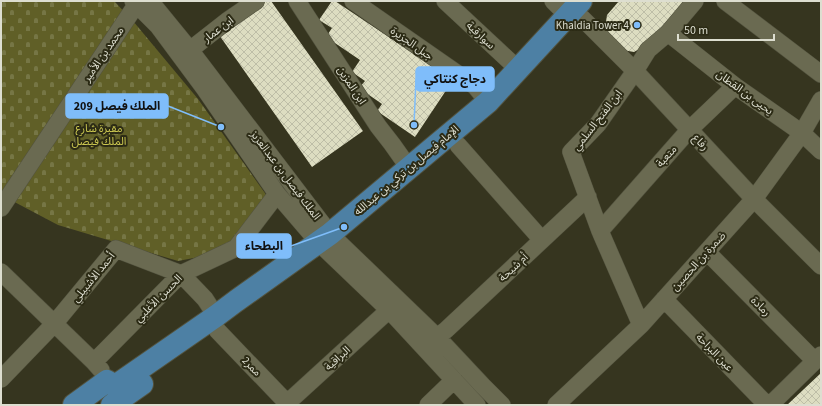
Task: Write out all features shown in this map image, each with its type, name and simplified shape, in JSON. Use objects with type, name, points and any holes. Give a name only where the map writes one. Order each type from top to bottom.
[{"type":"main road","name":"الإمام فيصل بن تركي بن عبدالله","points":[[329,242],[409,168],[488,102],[571,9],[596,1]]},
{"type":"main road","name":"الإمام فيصل بن تركي بن عبدالله","points":[[113,395],[329,242],[458,145],[492,112],[571,9]]},
{"type":"main road","points":[[74,405],[107,381],[113,395]]},
{"type":"street","name":"ابن عمار","points":[[185,53],[256,1]]},
{"type":"street","name":"ابن المزين","points":[[297,1],[378,126],[409,168]]},
{"type":"street","name":"جبل الجزيرة","points":[[353,1],[475,86],[488,102]]},
{"type":"street","name":"سوارقية","points":[[445,1],[518,69]]},
{"type":"street","name":"ابن الفتح السلمي","points":[[641,325],[600,231],[571,152],[598,124],[648,50],[668,33],[695,1]]},
{"type":"street","points":[[725,1],[821,74]]},
{"type":"street","name":"الملك فيصل بن عبدالعزيز","points":[[140,2],[158,26],[185,53],[329,242],[389,310],[477,405]]},
{"type":"street","name":"محمد بن الأمير","points":[[1,208],[140,2]]},
{"type":"street","name":"رفاع","points":[[571,9],[635,71],[754,199],[821,266]]},
{"type":"street","name":"يحيى بن القطان","points":[[668,33],[735,86],[802,132],[821,152]]},
{"type":"street","name":"الملك فيصل بن عبدالعزيز","points":[[185,53],[204,88],[277,194],[437,337],[502,405]]},
{"type":"street","name":"متعبة","points":[[600,231],[689,130],[735,86]]},
{"type":"street","name":"ضمرة بن الحصين","points":[[556,405],[641,325],[754,199],[802,132],[821,100]]},
{"type":"street","points":[[458,145],[542,240]]},
{"type":"street","name":"الحسن الأغلبي","points":[[94,362],[181,274],[236,248],[277,194]]},
{"type":"street","name":"أم شيحة","points":[[437,337],[588,197]]},
{"type":"street","name":"أحمد الأشبيلي","points":[[1,379],[54,324],[116,249],[181,274],[205,299],[216,323]]},
{"type":"street","name":"رمادة","points":[[707,252],[818,358]]},
{"type":"street","points":[[1,272],[94,362],[113,395]]},
{"type":"street","name":"عين البراحة","points":[[664,299],[767,405]]},
{"type":"street","name":"البراقية","points":[[286,404],[389,310]]},
{"type":"street","name":"ممر2","points":[[216,323],[286,404]]},
{"type":"street","points":[[770,405],[818,358]]},
{"type":"street","points":[[428,405],[454,380]]},
{"type":"green space","name":"مقبرة شارع الملك فيصل","points":[[1,1],[114,1],[133,21],[198,99],[272,203],[230,251],[178,261],[58,225],[1,194]]},
{"type":"building","points":[[261,1],[271,1],[363,131],[312,167],[217,32]]},
{"type":"building","points":[[332,1],[335,1],[453,80],[415,137],[377,111],[382,104],[359,88],[365,81],[352,72],[360,60],[326,37],[332,28],[319,20]]},
{"type":"building","name":"Khaldia Tower 4","points":[[619,1],[689,1],[653,41],[634,52],[617,49],[604,35],[607,15]]},
{"type":"building","points":[[821,373],[821,405],[787,405]]},
{"type":"place","name":"Khaldia Tower 4","points":[[637,25]]},
{"type":"place","name":"دجاج كنتاكي","points":[[414,125]]},
{"type":"place","name":"الملك فيصل 209","points":[[221,127]]},
{"type":"place","name":"البطحاء","points":[[344,227]]}]
